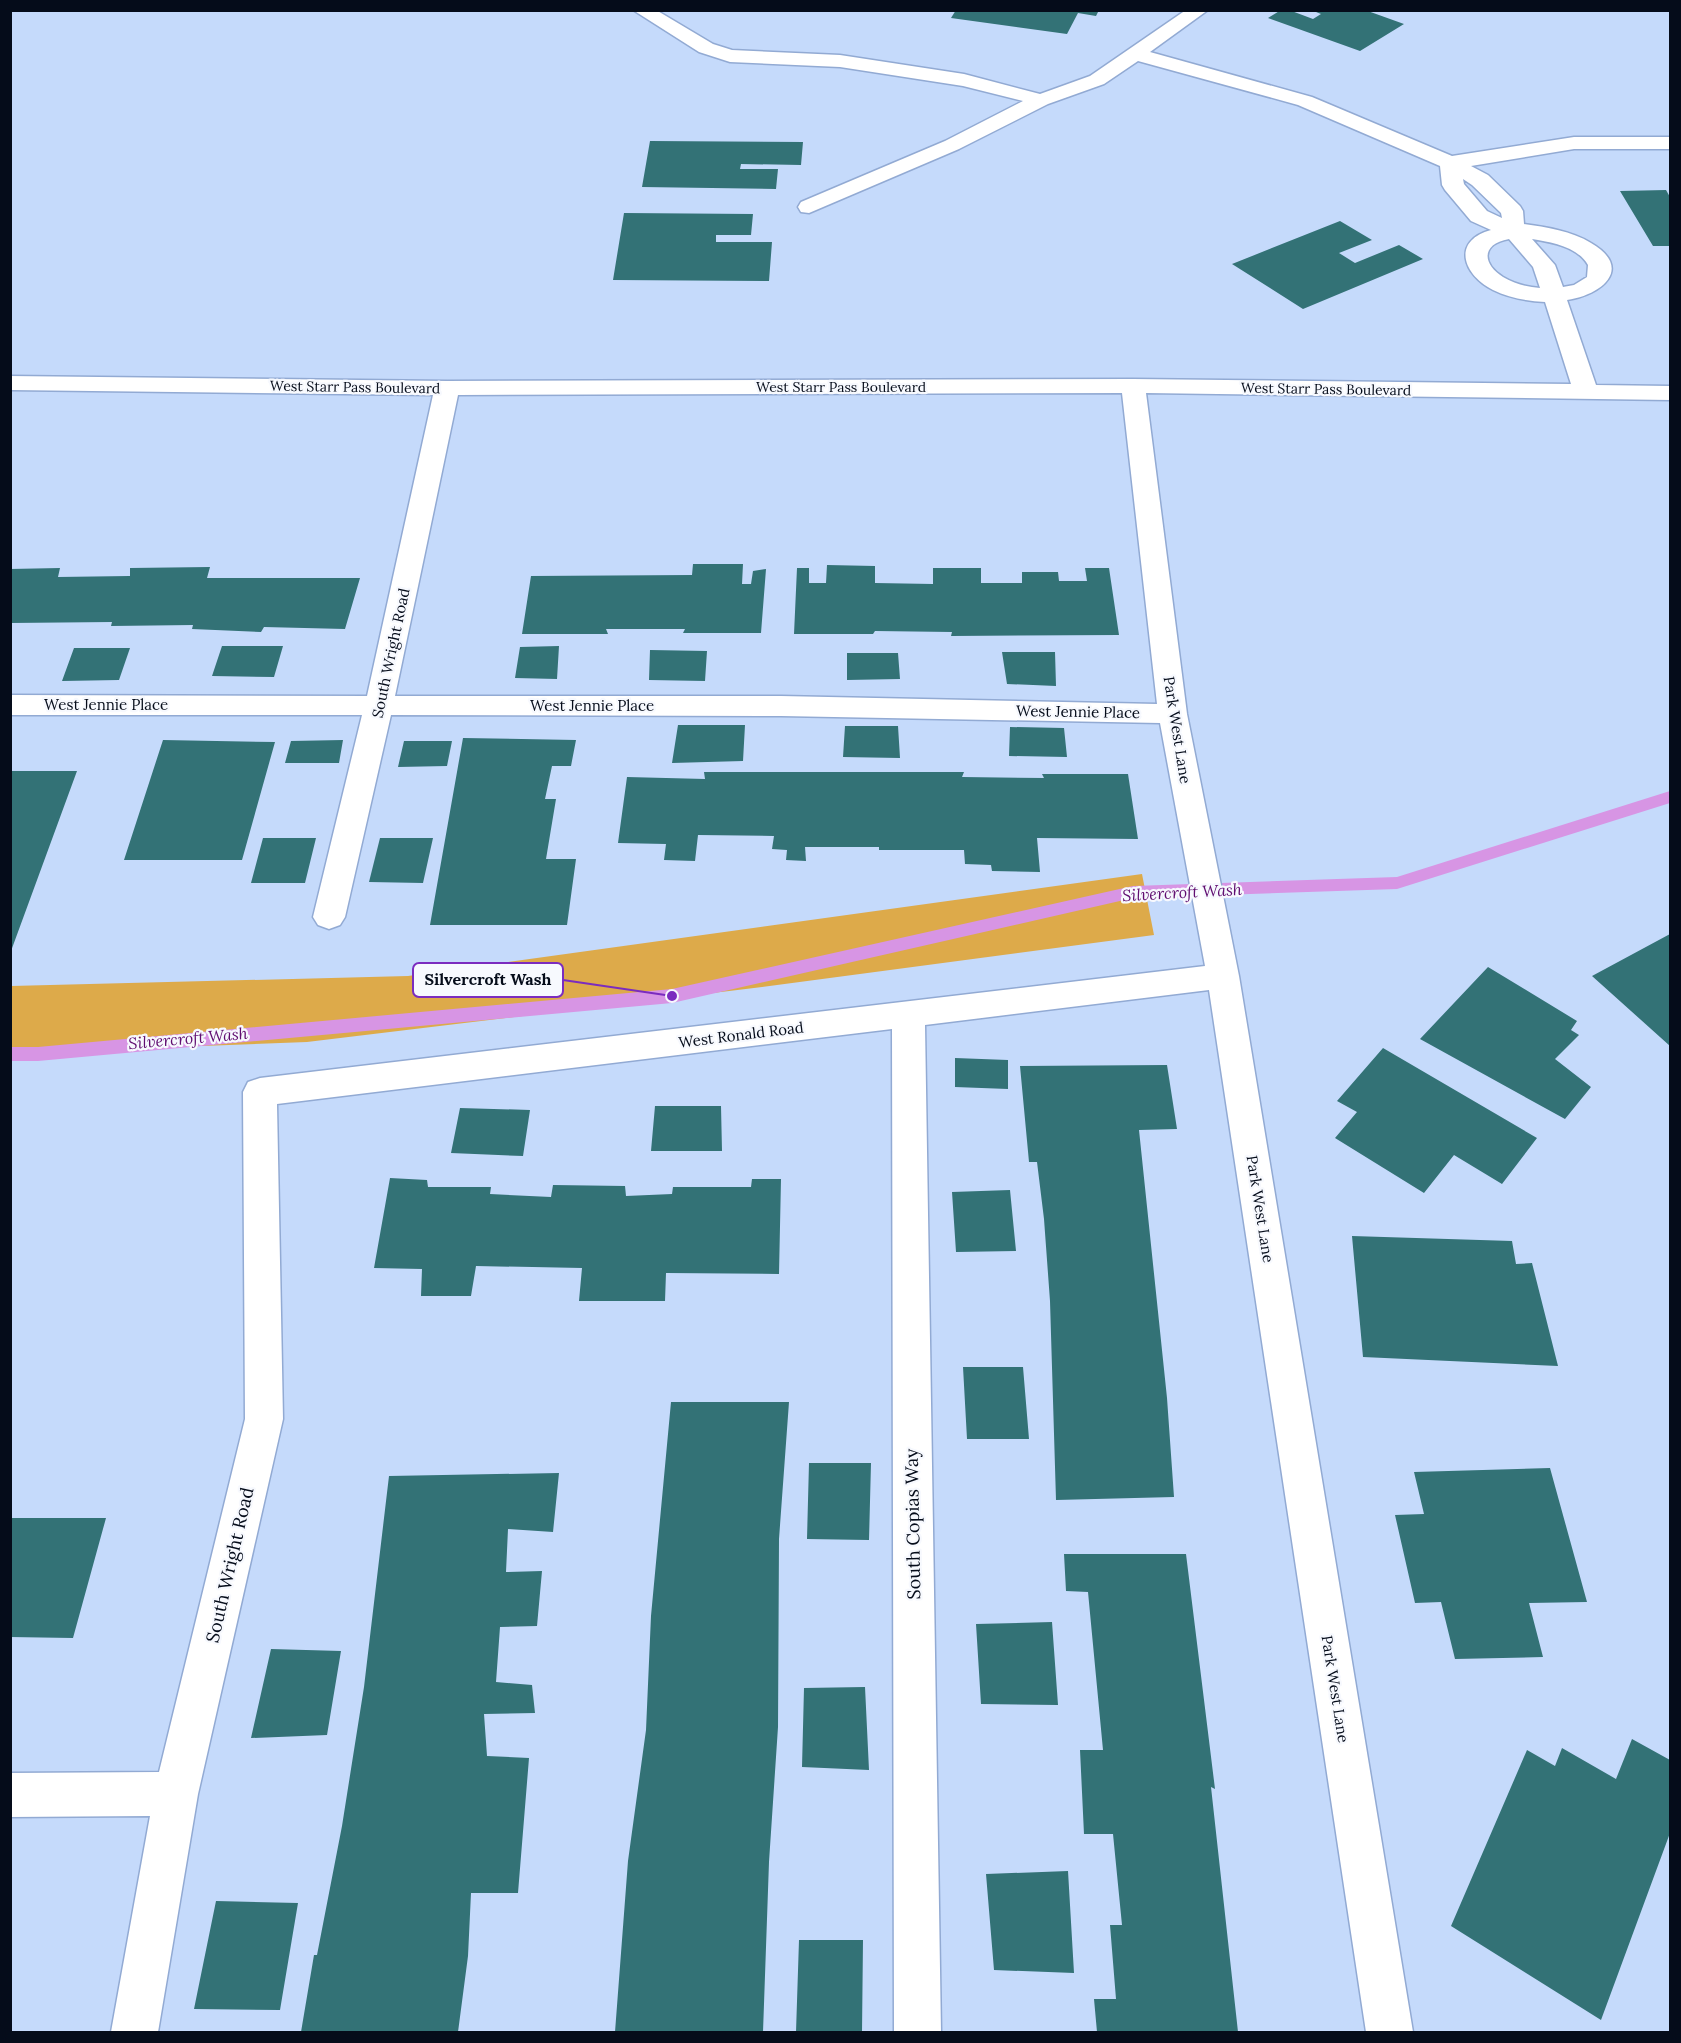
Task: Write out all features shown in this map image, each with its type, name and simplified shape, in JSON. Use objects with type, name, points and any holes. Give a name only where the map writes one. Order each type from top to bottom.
[{"type":"street","points":[[642,10],[706,48],[730,56],[840,61],[963,80],[1041,100]]},
{"type":"street","points":[[809,207],[952,145],[1041,100],[1097,80],[1199,10]]},
{"type":"street","points":[[1135,54],[1305,101],[1450,163],[1480,180],[1512,211],[1514,232],[1544,265],[1556,295],[1586,392]]},
{"type":"street","points":[[1450,163],[1574,143],[1671,143]]},
{"type":"street","points":[[1514,232],[1544,233],[1564,238],[1581,246],[1593,256],[1599,266],[1599,277],[1591,286],[1577,292],[1556,295],[1518,291],[1500,284],[1486,275],[1477,265],[1474,254],[1479,245],[1489,238],[1514,232]]},
{"type":"street","name":"West Starr Pass Boulevard","points":[[10,383],[447,388],[1133,386],[1671,393]]},
{"type":"street","name":"Park West Lane","points":[[1133,386],[1173,714],[1223,976],[1390,2032]]},
{"type":"street","name":"South Wright Road","points":[[329,917],[380,706],[447,388]]},
{"type":"street","name":"West Jennie Place","points":[[10,705],[781,706],[1173,714]]},
{"type":"street","name":"West Ronald Road","points":[[260,1092],[1223,976]]},
{"type":"street","name":"South Copias Way","points":[[908,1015],[918,2032]]},
{"type":"street","name":"South Wright Road","points":[[135,2032],[176,1794],[264,1419],[260,1092]]},
{"type":"street","points":[[10,1795],[176,1794]]},
{"type":"shaded area","points":[[1142,874],[1154,935],[754,988],[307,1042],[11,1053],[11,986],[408,976]]},
{"type":"building","points":[[956,10],[1099,10],[1096,16],[1078,13],[1067,34],[951,18]]},
{"type":"building","points":[[1281,10],[1289,10],[1313,19],[1321,14],[1311,10],[1365,10],[1404,24],[1360,51],[1268,18]]},
{"type":"building","points":[[650,141],[803,142],[801,165],[741,164],[740,169],[778,169],[776,189],[642,187]]},
{"type":"building","points":[[1666,190],[1670,197],[1670,246],[1653,246],[1620,191]]},
{"type":"building","points":[[624,213],[753,214],[751,235],[716,235],[716,242],[772,242],[769,281],[613,280]]},
{"type":"building","points":[[1340,221],[1372,240],[1339,253],[1355,263],[1399,245],[1423,259],[1303,309],[1232,264]]},
{"type":"building","points":[[693,564],[743,564],[742,584],[751,584],[753,571],[766,569],[761,633],[683,633],[685,629],[606,629],[608,634],[522,634],[531,576],[692,575]]},
{"type":"building","points":[[827,565],[875,566],[875,583],[933,584],[933,568],[981,568],[981,583],[1022,583],[1022,572],[1058,572],[1059,581],[1087,581],[1085,568],[1109,568],[1119,635],[951,636],[952,632],[875,631],[873,634],[794,634],[797,568],[809,568],[809,583],[826,583]]},
{"type":"building","points":[[210,567],[207,578],[360,578],[345,629],[264,627],[261,632],[192,629],[193,625],[111,626],[112,622],[10,623],[10,569],[60,568],[58,577],[130,576],[130,568]]},
{"type":"building","points":[[222,646],[283,646],[274,677],[212,676]]},
{"type":"building","points":[[559,646],[557,679],[515,678],[520,647]]},
{"type":"building","points":[[74,648],[130,648],[119,680],[62,681]]},
{"type":"building","points":[[650,650],[707,651],[705,681],[649,680]]},
{"type":"building","points":[[1002,652],[1055,652],[1056,686],[1007,684]]},
{"type":"building","points":[[847,653],[898,653],[900,679],[847,680]]},
{"type":"building","points":[[678,725],[745,725],[743,761],[672,763]]},
{"type":"building","points":[[845,726],[898,726],[900,758],[843,757]]},
{"type":"building","points":[[1010,727],[1064,728],[1067,757],[1009,756]]},
{"type":"building","points":[[463,738],[576,740],[571,766],[552,766],[545,799],[556,799],[546,859],[576,859],[567,925],[430,925]]},
{"type":"building","points":[[163,740],[275,742],[242,860],[124,860]]},
{"type":"building","points":[[343,740],[339,763],[285,763],[291,741]]},
{"type":"building","points":[[404,741],[452,741],[447,766],[398,767]]},
{"type":"building","points":[[10,771],[77,771],[11,951],[10,951]]},
{"type":"building","points":[[704,772],[964,772],[962,777],[1044,778],[1042,774],[1128,774],[1138,839],[1037,838],[1040,872],[992,871],[991,865],[965,864],[964,850],[805,847],[806,861],[786,860],[787,850],[772,849],[774,836],[698,835],[695,861],[664,860],[666,844],[618,843],[627,777],[705,779]]},
{"type":"building","points":[[263,838],[316,838],[305,883],[251,883]]},
{"type":"building","points":[[380,838],[433,838],[423,883],[369,882]]},
{"type":"building","points":[[1670,934],[1670,1046],[1592,976]]},
{"type":"building","points":[[1488,967],[1577,1021],[1571,1030],[1579,1035],[1555,1059],[1591,1087],[1565,1119],[1420,1039]]},
{"type":"building","points":[[1383,1048],[1537,1138],[1502,1184],[1454,1155],[1424,1193],[1335,1138],[1357,1112],[1337,1101]]},
{"type":"building","points":[[955,1058],[1008,1060],[1008,1089],[955,1087]]},
{"type":"building","points":[[1167,1065],[1177,1129],[1139,1130],[1167,1398],[1174,1497],[1056,1500],[1050,1301],[1044,1219],[1037,1162],[1029,1162],[1020,1066]]},
{"type":"building","points":[[655,1106],[721,1106],[722,1151],[651,1151]]},
{"type":"building","points":[[460,1108],[530,1110],[523,1156],[451,1153]]},
{"type":"building","points":[[390,1178],[427,1180],[428,1187],[491,1187],[490,1194],[551,1197],[553,1185],[625,1186],[626,1196],[672,1194],[673,1187],[751,1187],[752,1179],[781,1179],[779,1274],[666,1273],[665,1301],[579,1301],[582,1268],[476,1266],[471,1296],[421,1296],[422,1269],[374,1268]]},
{"type":"building","points":[[1010,1190],[1016,1251],[956,1252],[952,1192]]},
{"type":"building","points":[[1352,1236],[1512,1241],[1516,1264],[1532,1263],[1558,1366],[1363,1357]]},
{"type":"building","points":[[963,1367],[1023,1367],[1029,1439],[967,1439]]},
{"type":"building","points":[[671,1402],[789,1402],[779,1539],[778,1727],[769,1862],[763,2032],[615,2032],[628,1861],[646,1730],[651,1616]]},
{"type":"building","points":[[809,1463],[871,1463],[869,1540],[807,1539]]},
{"type":"building","points":[[1550,1468],[1587,1602],[1529,1603],[1543,1657],[1455,1659],[1441,1602],[1415,1603],[1395,1515],[1424,1514],[1414,1472]]},
{"type":"building","points":[[559,1473],[553,1532],[508,1529],[506,1572],[542,1571],[537,1626],[500,1627],[496,1682],[532,1685],[535,1713],[484,1714],[487,1756],[529,1758],[518,1893],[471,1893],[468,1956],[458,2032],[301,2032],[314,1955],[317,1955],[342,1826],[364,1687],[389,1476]]},
{"type":"building","points":[[10,1518],[106,1518],[73,1638],[10,1637]]},
{"type":"building","points":[[1064,1554],[1186,1554],[1215,1789],[1211,1787],[1238,2032],[1097,2032],[1094,1999],[1116,1999],[1110,1925],[1122,1925],[1113,1834],[1084,1834],[1080,1750],[1103,1750],[1088,1592],[1066,1591]]},
{"type":"building","points":[[1052,1622],[1058,1705],[981,1704],[976,1624]]},
{"type":"building","points":[[271,1649],[341,1651],[327,1735],[251,1738]]},
{"type":"building","points":[[865,1687],[869,1770],[802,1767],[804,1688]]},
{"type":"building","points":[[1632,1739],[1670,1760],[1670,1833],[1601,2020],[1451,1926],[1527,1750],[1555,1766],[1562,1748],[1616,1779]]},
{"type":"building","points":[[1068,1871],[1074,1973],[994,1970],[986,1874]]},
{"type":"building","points":[[216,1901],[298,1903],[280,2010],[194,2009]]},
{"type":"building","points":[[799,1940],[863,1940],[862,2032],[796,2032]]},
{"type":"waterway","name":"Silvercroft Wash","points":[[10,1054],[38,1054],[672,996],[1133,892],[1397,883],[1670,797]]},
{"type":"place","name":"Silvercroft Wash","points":[[672,996]]}]
